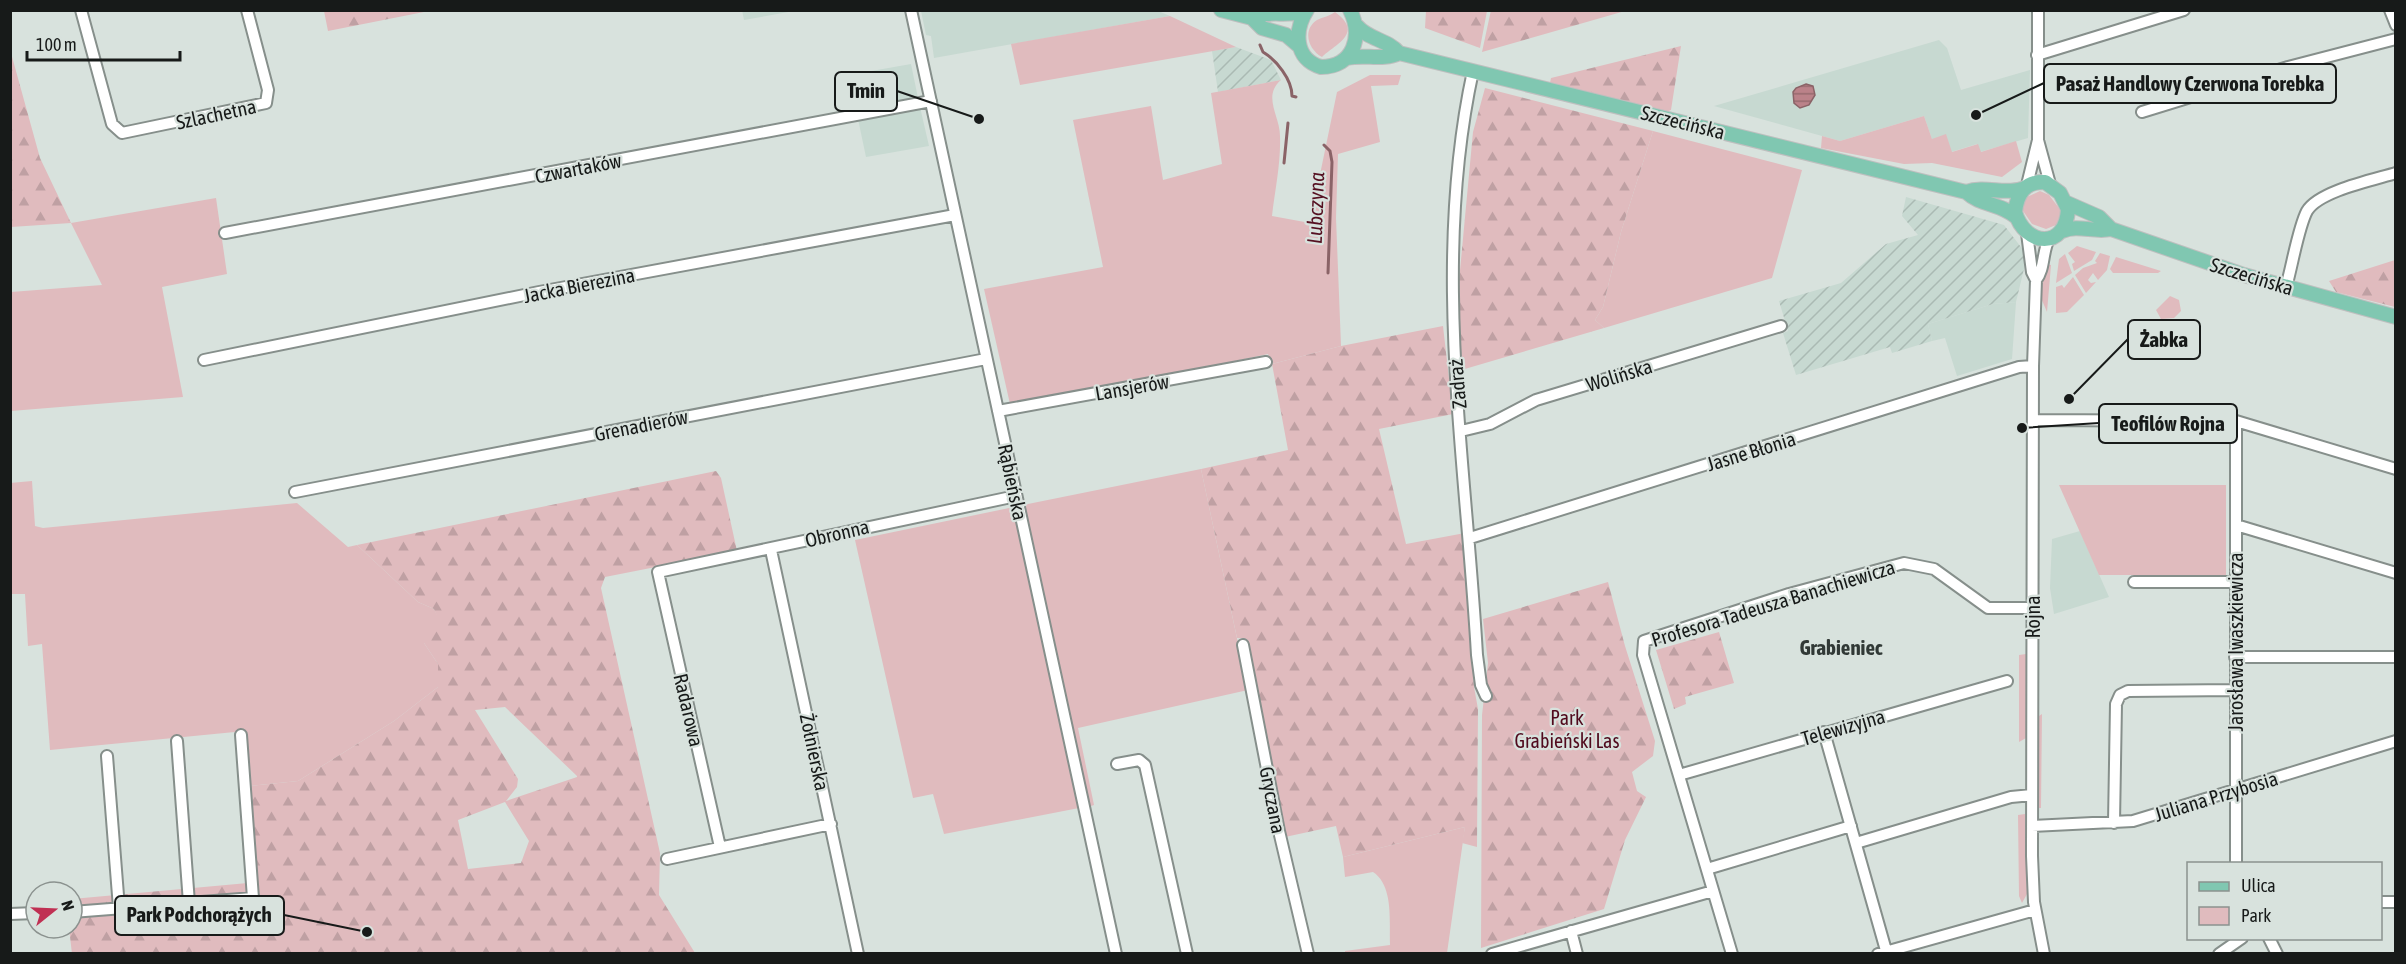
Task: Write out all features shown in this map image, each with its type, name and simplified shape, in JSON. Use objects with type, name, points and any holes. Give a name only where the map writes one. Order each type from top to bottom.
[{"type":"main road","points":[[1221,10],[1252,18],[1262,28],[1286,35],[1299,46]]},
{"type":"main road","points":[[1252,18],[1265,13],[1289,16],[1307,10]]},
{"type":"main road","points":[[1299,46],[1298,32],[1307,10]]},
{"type":"main road","points":[[1347,58],[1355,45],[1357,26],[1350,11]]},
{"type":"main road","name":"Szczecińska","points":[[1357,26],[1366,35],[1390,43],[1400,53],[1966,192],[1978,202],[2005,209],[2016,216]]},
{"type":"main road","name":"Szczecińska","points":[[1299,46],[1306,58],[1321,67],[1336,64],[1347,58],[1367,55],[1387,58],[1400,53]]},
{"type":"main road","points":[[2038,182],[2050,184],[2067,203],[2068,215],[2062,231],[2049,239],[2038,239],[2027,233],[2016,216],[2015,207],[2025,187],[2038,182]]},
{"type":"main road","name":"Szczecińska","points":[[1966,192],[1981,188],[2006,192],[2025,187]]},
{"type":"main road","name":"Szczecińska","points":[[2067,203],[2099,217],[2111,229]]},
{"type":"main road","name":"Szczecińska","points":[[2062,231],[2075,227],[2095,231],[2111,229],[2286,287],[2396,317]]},
{"type":"street","name":"Szlachetna","points":[[81,10],[112,124],[122,134],[266,104],[268,90],[247,10]]},
{"type":"street","name":"Rąbieńska","points":[[911,10],[1116,954]]},
{"type":"street","points":[[2025,187],[2037,140],[2038,10]]},
{"type":"street","points":[[2037,56],[2184,10]]},
{"type":"street","points":[[2390,10],[2396,25]]},
{"type":"street","points":[[2142,112],[2288,67],[2396,39]]},
{"type":"street","name":"Zadraż","points":[[1473,71],[1462,130],[1453,230],[1453,331],[1477,655],[1481,685],[1486,696]]},
{"type":"street","name":"Czwartaków","points":[[225,233],[931,101]]},
{"type":"street","points":[[2037,140],[2050,184]]},
{"type":"street","points":[[2286,287],[2307,211],[2318,201],[2334,192],[2396,173]]},
{"type":"street","name":"Jacka Bierezina","points":[[204,360],[528,295],[955,215]]},
{"type":"street","name":"Rojna","points":[[2027,233],[2032,272],[2036,280],[2032,366],[2032,826],[2035,910],[2044,954]]},
{"type":"street","name":"Rojna","points":[[2036,280],[2041,272],[2043,252],[2049,239]]},
{"type":"street","name":"Wolińska","points":[[1461,430],[1490,424],[1536,400],[1781,326]]},
{"type":"street","name":"Grenadierów","points":[[295,492],[986,359]]},
{"type":"street","name":"Lansjerów","points":[[998,411],[1266,362]]},
{"type":"street","name":"Jasne Błonia","points":[[1470,538],[2018,368],[2032,366]]},
{"type":"street","points":[[2032,420],[2236,421],[2396,469]]},
{"type":"street","name":"Jarosława Iwaszkiewicza","points":[[2236,421],[2236,862]]},
{"type":"street","name":"Obronna","points":[[658,572],[771,550],[887,522],[1016,496]]},
{"type":"street","points":[[2236,525],[2396,573]]},
{"type":"street","name":"Żołnierska","points":[[771,550],[858,954]]},
{"type":"street","name":"Profesora Tadeusza Banachiewicza","points":[[1732,954],[1643,655],[1642,648],[1647,638],[1789,594],[1904,563],[1934,569],[1988,608],[2032,608]]},
{"type":"street","name":"Radarowa","points":[[658,572],[720,847]]},
{"type":"street","points":[[2134,582],[2236,582]]},
{"type":"street","name":"Gryczana","points":[[1243,645],[1279,831],[1308,954]]},
{"type":"street","points":[[2235,657],[2396,657]]},
{"type":"street","name":"Telewizyjna","points":[[1679,775],[2007,681]]},
{"type":"street","points":[[2114,823],[2116,704],[2120,695],[2128,691],[2235,690]]},
{"type":"street","points":[[1824,732],[1884,953],[2035,910]]},
{"type":"street","points":[[84,911],[253,898],[241,735]]},
{"type":"street","points":[[177,741],[189,903]]},
{"type":"street","name":"Juliana Przybosia","points":[[2032,826],[2133,821],[2396,741]]},
{"type":"street","points":[[107,756],[119,908]]},
{"type":"street","points":[[1117,764],[1139,760],[1145,765],[1187,954]]},
{"type":"street","points":[[1856,843],[2011,797],[2032,795]]},
{"type":"street","points":[[667,859],[831,824]]},
{"type":"street","points":[[1707,869],[1851,826]]},
{"type":"street","points":[[1492,954],[1713,891]]},
{"type":"street","points":[[1570,931],[1577,954]]},
{"type":"street","points":[[2219,954],[2240,940]]},
{"type":"street","points":[[2270,940],[2277,954]]},
{"type":"shaded area","points":[[742,10],[794,10],[794,11],[744,20]]},
{"type":"shaded area","points":[[1156,10],[1170,16],[934,58],[931,36],[926,35],[921,11]]},
{"type":"shaded area","points":[[1939,40],[1947,48],[1961,90],[2030,70],[2028,138],[1980,152],[1977,144],[1951,152],[1932,139],[1924,116],[1840,141],[1714,106]]},
{"type":"shaded area","points":[[1236,47],[1271,60],[1281,80],[1218,92],[1212,51]]},
{"type":"shaded area","points":[[911,64],[918,98],[866,108],[860,73]]},
{"type":"shaded area","points":[[1806,84],[1813,86],[1815,95],[1809,105],[1800,108],[1794,103],[1793,92],[1796,88]]},
{"type":"shaded area","points":[[920,107],[929,146],[866,157],[858,119]]},
{"type":"shaded area","points":[[1906,197],[2004,225],[2024,251],[2024,269],[2016,302],[1993,304],[1928,324],[1932,341],[1892,353],[1890,347],[1796,375],[1783,333],[1788,331],[1779,301],[1841,283],[1886,244],[1918,235],[1902,216]]},
{"type":"shaded area","points":[[2016,302],[2012,359],[1957,376],[1945,338],[1932,341],[1928,324],[1993,304]]},
{"type":"shaded area","points":[[2080,531],[2109,597],[2054,614],[2050,588],[2052,539]]},
{"type":"green space","points":[[324,10],[429,11],[328,31]]},
{"type":"green space","points":[[1491,10],[1625,10],[1625,11],[1482,52]]},
{"type":"green space","points":[[1426,11],[1487,11],[1480,48],[1425,28]]},
{"type":"green space","points":[[1335,12],[1343,19],[1347,32],[1340,43],[1322,57],[1310,44],[1309,29],[1317,20]]},
{"type":"green space","points":[[1170,16],[1236,47],[1020,85],[1011,44]]},
{"type":"green space","points":[[1681,46],[1671,110],[1666,112],[1550,83],[1551,78]]},
{"type":"green space","points":[[11,53],[40,158],[71,223],[11,227]]},
{"type":"green space","points":[[1370,75],[1401,75],[1398,85],[1371,86],[1380,142],[1338,154],[1336,218],[1341,346],[1272,364],[1268,354],[1127,384],[1010,404],[984,289],[1103,267],[1073,120],[1151,106],[1163,180],[1222,164],[1211,93],[1281,80],[1276,86],[1272,99],[1279,129],[1280,146],[1272,216],[1310,223],[1337,92]]},
{"type":"green space","points":[[1485,88],[1653,131],[1621,232],[1603,307],[1595,320],[1604,328],[1458,371],[1456,313],[1473,132]]},
{"type":"green space","points":[[1924,116],[1932,139],[1946,134],[1952,152],[1978,144],[1981,152],[2016,141],[2022,162],[2002,177],[1932,163],[1904,164],[1821,148],[1822,136],[1840,141]]},
{"type":"green space","points":[[1653,131],[1802,170],[1772,278],[1604,328],[1595,320],[1603,307],[1621,232]]},
{"type":"green space","points":[[2040,191],[2049,195],[2062,212],[2056,225],[2046,229],[2032,224],[2021,208],[2027,197]]},
{"type":"green space","points":[[216,198],[227,274],[162,287],[183,397],[11,411],[11,292],[102,285],[71,223]]},
{"type":"green space","points":[[2077,246],[2096,252],[2092,260],[2074,271],[2072,264],[2075,262],[2068,253]]},
{"type":"green space","points":[[2100,253],[2110,256],[2107,270],[2098,280],[2093,273],[2088,280],[2091,283],[2096,282],[2086,293],[2075,275],[2083,268],[2097,263],[2095,261]]},
{"type":"green space","points":[[2065,254],[2072,273],[2056,283],[2059,259]]},
{"type":"green space","points":[[2116,257],[2161,271],[2158,273],[2113,273],[2110,269]]},
{"type":"green space","points":[[2395,260],[2395,307],[2336,292],[2329,281]]},
{"type":"green space","points":[[2044,264],[2051,265],[2047,312],[2041,298]]},
{"type":"green space","points":[[2073,277],[2084,295],[2067,312],[2056,313],[2056,287],[2062,285],[2064,288]]},
{"type":"green space","points":[[2170,296],[2179,300],[2181,311],[2174,318],[2161,319],[2156,310]]},
{"type":"green space","points":[[1443,326],[1453,414],[1379,429],[1406,544],[1465,533],[1474,687],[1478,709],[1477,847],[1462,843],[1465,827],[1343,857],[1336,826],[1285,837],[1247,639],[1237,638],[1201,469],[1288,450],[1272,364],[1341,346]]},
{"type":"green space","points":[[1201,469],[1248,690],[1078,728],[1094,805],[1088,807],[1023,505]]},
{"type":"green space","points":[[716,471],[721,478],[737,551],[605,577],[601,588],[660,853],[659,895],[695,953],[72,954],[70,940],[84,940],[84,898],[258,882],[250,786],[298,781],[394,721],[438,687],[438,664],[424,643],[422,629],[438,619],[434,609],[418,602],[357,545]],"holes":[[[505,707],[577,776],[506,801],[517,787],[518,779],[475,710]],[[505,802],[529,841],[521,863],[468,869],[458,820]]]},
{"type":"green space","points":[[32,481],[35,526],[43,528],[297,503],[348,547],[357,545],[418,602],[434,609],[439,619],[424,643],[438,664],[438,687],[394,721],[298,781],[250,786],[245,731],[50,750],[42,644],[28,646],[25,594],[11,594],[10,483]]},
{"type":"green space","points":[[2059,485],[2226,485],[2226,575],[2099,575]]},
{"type":"green space","points":[[1014,507],[1079,808],[944,834],[933,794],[913,798],[855,540]]},
{"type":"green space","name":"Park Grabieński Las","points":[[1608,582],[1625,646],[1655,741],[1653,756],[1632,772],[1637,791],[1646,797],[1625,840],[1604,909],[1481,948],[1482,715],[1488,663],[1483,619]]},
{"type":"green space","points":[[1719,632],[1734,683],[1685,697],[1686,704],[1674,709],[1656,650]]},
{"type":"green space","points":[[2026,654],[2026,738],[2019,742],[2019,655]]},
{"type":"green space","points":[[2042,714],[2041,808],[2039,808],[2039,716]]},
{"type":"green space","points":[[2025,814],[2027,894],[2022,903],[2019,896],[2018,815]]},
{"type":"green space","points":[[1465,827],[1447,953],[1345,953],[1345,951],[1390,945],[1390,915],[1387,895],[1380,878],[1373,872],[1345,877],[1343,857]]},
{"type":"waterway","name":"Lubczyna","points":[[1260,45],[1263,52],[1282,71],[1289,83],[1292,96],[1296,97]]},
{"type":"waterway","points":[[1284,163],[1288,123]]},
{"type":"waterway","name":"Lubczyna","points":[[1324,145],[1330,151],[1332,162],[1328,273]]},
{"type":"place","name":"Pasaż Handlowy Czerwona Torebka","points":[[1976,115]]},
{"type":"place","name":"Tmin","points":[[979,119]]},
{"type":"place","name":"Żabka","points":[[2069,399]]},
{"type":"place","name":"Teofilów Rojna","points":[[2022,428]]},
{"type":"place","name":"Park Podchorążych","points":[[367,932]]},
{"type":"district","name":"Grabieniec","points":[[1841,647]]}]
